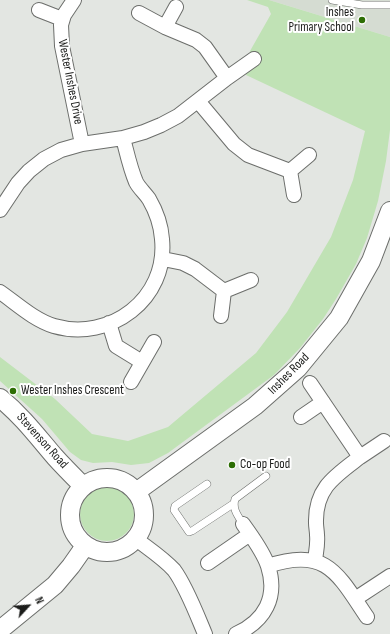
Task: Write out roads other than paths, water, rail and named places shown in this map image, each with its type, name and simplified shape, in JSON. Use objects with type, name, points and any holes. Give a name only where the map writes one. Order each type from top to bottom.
[{"type":"street","points":[[39,10],[62,19],[74,0]]},
{"type":"street","points":[[165,27],[176,7]]},
{"type":"street","points":[[139,13],[165,27],[196,40],[205,47],[227,78]]},
{"type":"street","name":"Wester Inshes Drive","points":[[62,19],[62,46],[82,144]]},
{"type":"street","points":[[0,210],[18,183],[39,163],[62,150],[82,144],[123,138],[161,125],[178,116],[254,59]]},
{"type":"street","points":[[198,101],[234,144],[248,155],[290,171]]},
{"type":"street","points":[[0,292],[35,317],[52,325],[69,329],[93,329],[109,324],[131,312],[143,300],[155,283],[163,259],[162,238],[158,218],[149,199],[137,184],[131,169],[123,138]]},
{"type":"street","points":[[290,171],[309,155]]},
{"type":"street","points":[[290,171],[294,195]]},
{"type":"street","name":"Inshes Road","points":[[136,492],[255,406],[298,368],[339,318],[371,261],[390,211]]},
{"type":"street","points":[[163,259],[183,263],[195,269],[224,291]]},
{"type":"street","points":[[224,291],[251,280]]},
{"type":"street","points":[[221,316],[224,291]]},
{"type":"street","points":[[109,324],[116,346],[142,362]]},
{"type":"street","points":[[131,382],[154,342]]},
{"type":"street","points":[[310,383],[360,457]]},
{"type":"street","name":"Stevenson Road","points":[[0,398],[15,410],[55,457],[83,486]]},
{"type":"street","points":[[301,417],[323,402]]},
{"type":"street","points":[[315,560],[317,506],[321,492],[329,481],[384,441]]},
{"type":"street","points":[[105,478],[116,479],[127,484],[136,492],[142,503],[144,515],[142,528],[136,539],[117,551],[106,552],[85,546],[77,538],[72,528],[70,516],[71,505],[83,486],[93,480],[105,478]]},
{"type":"street","points":[[208,563],[246,529],[259,546],[268,566],[271,580],[271,596],[266,608],[260,618],[249,628],[236,634]]},
{"type":"street","points":[[136,539],[162,558],[175,571],[187,593],[205,634]]},
{"type":"street","points":[[0,630],[55,585],[85,546]]},
{"type":"street","points":[[268,566],[284,560],[315,560],[329,568],[340,578],[367,617]]},
{"type":"street","points":[[355,599],[390,576]]},
{"type":"lane","points":[[333,0],[362,5],[390,5]]},
{"type":"lane","points":[[207,484],[175,506],[174,510],[188,532],[192,531],[233,504],[235,499],[266,476]]},
{"type":"lane","points":[[233,504],[246,529]]},
{"type":"place","name":"Inshes Primary School","points":[[362,20]]},
{"type":"place","name":"Wester Inshes Crescent","points":[[13,391]]},
{"type":"place","name":"Co-op Food","points":[[232,465]]}]
